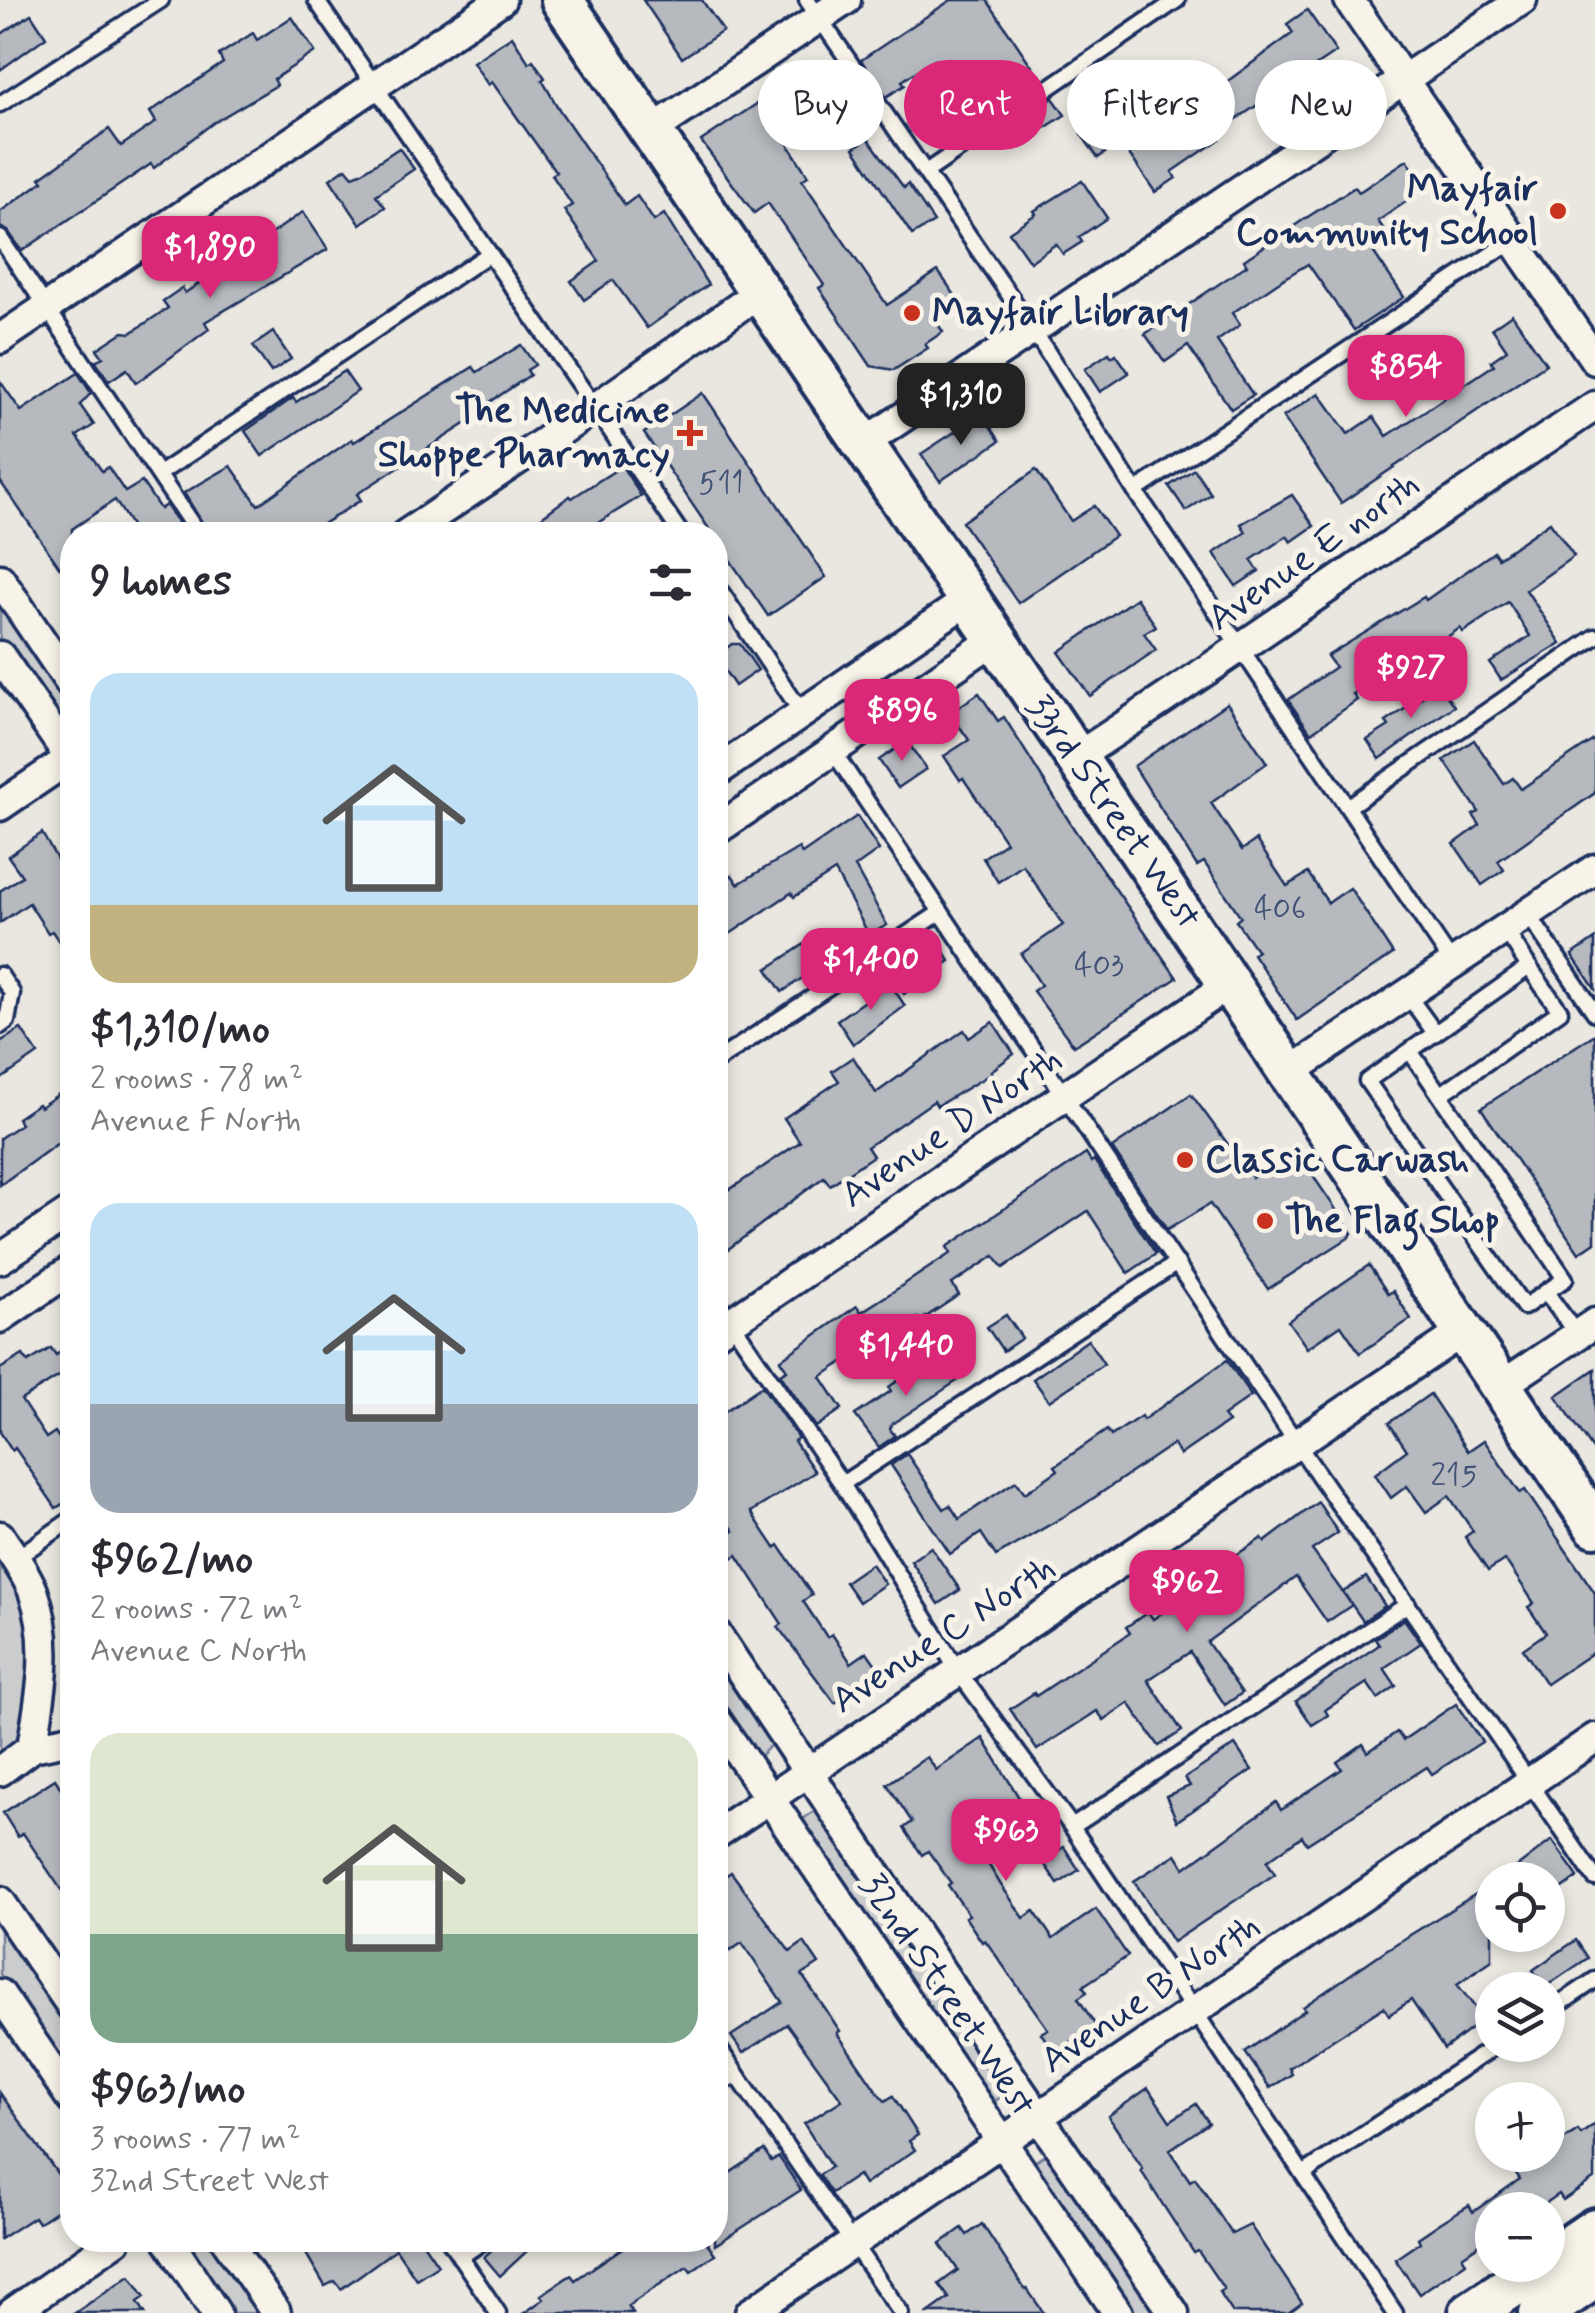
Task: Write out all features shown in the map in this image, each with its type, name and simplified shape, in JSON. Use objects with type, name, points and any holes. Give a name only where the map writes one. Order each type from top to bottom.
[{"type":"main road","name":"33rd Street West","points":[[562,0],[1595,1526]]},
{"type":"main road","points":[[1565,2250],[1595,2230]]},
{"type":"main road","points":[[1542,2313],[1595,2276]]},
{"type":"main road","points":[[1471,2313],[1518,2282]]},
{"type":"street","points":[[0,339],[500,0]]},
{"type":"street","points":[[651,131],[813,9],[846,0]]},
{"type":"street","points":[[1350,0],[1595,360]]},
{"type":"street","points":[[863,444],[1522,0]]},
{"type":"street","points":[[424,522],[760,292]]},
{"type":"street","name":"Avenue E north","points":[[1075,758],[1243,648],[1452,500],[1595,406]]},
{"type":"street","points":[[0,579],[60,668]]},
{"type":"street","points":[[728,763],[968,600]]},
{"type":"street","points":[[728,822],[994,640]]},
{"type":"street","points":[[0,656],[60,742]]},
{"type":"street","points":[[0,806],[60,767]]},
{"type":"street","points":[[1290,1072],[1595,869]]},
{"type":"street","name":"Avenue D North","points":[[728,1325],[1230,984]]},
{"type":"street","points":[[0,1259],[60,1219]]},
{"type":"street","points":[[0,1318],[60,1277]]},
{"type":"street","points":[[1501,1386],[1586,1329]]},
{"type":"street","name":"Avenue C North","points":[[728,1825],[1464,1331]]},
{"type":"street","points":[[8,1548],[33,1591],[44,1653],[32,1747]]},
{"type":"street","name":"32nd Street West","points":[[728,1652],[1174,2313]]},
{"type":"street","name":"32nd Street West","points":[[728,1738],[1118,2313]]},
{"type":"street","name":"Avenue B North","points":[[750,2313],[1595,1738]]},
{"type":"street","points":[[0,1771],[32,1747],[60,1742]]},
{"type":"street","points":[[0,1901],[60,1989]]},
{"type":"street","points":[[0,1994],[60,2082]]},
{"type":"street","points":[[12,2313],[99,2252]]},
{"type":"street","points":[[176,2252],[216,2313]]},
{"type":"street","points":[[234,2252],[276,2313]]},
{"type":"lane","points":[[0,104],[160,0]]},
{"type":"lane","points":[[316,0],[673,522]]},
{"type":"lane","points":[[926,172],[1177,0]]},
{"type":"lane","points":[[813,9],[1032,328],[1136,491],[1452,964]]},
{"type":"lane","points":[[0,238],[190,522]]},
{"type":"lane","points":[[1136,491],[1513,240]]},
{"type":"lane","points":[[159,474],[489,254]]},
{"type":"lane","points":[[728,602],[802,713]]},
{"type":"lane","points":[[1349,806],[1595,636]]},
{"type":"lane","points":[[833,750],[1298,1445],[1595,1878]]},
{"type":"lane","points":[[728,1053],[941,912]]},
{"type":"lane","points":[[1440,1095],[1560,1011],[1530,967],[1516,921]]},
{"type":"lane","points":[[1516,921],[1595,1014]]},
{"type":"lane","points":[[1410,1050],[1565,1279],[1524,1307],[1367,1081],[1410,1050],[1530,967]]},
{"type":"lane","points":[[0,975],[12,994],[7,1021],[0,1026]]},
{"type":"lane","points":[[1408,994],[1434,1034]]},
{"type":"lane","points":[[842,1484],[1177,1263]]},
{"type":"lane","points":[[1546,1292],[1586,1329]]},
{"type":"lane","points":[[728,1335],[842,1484],[958,1670],[1072,1827],[1396,2313]]},
{"type":"lane","points":[[8,1548],[60,1524]]},
{"type":"lane","points":[[1072,1827],[1408,1604]]},
{"type":"lane","points":[[1565,2000],[1595,1980]]},
{"type":"lane","points":[[1303,2174],[1475,2060]]},
{"type":"lane","points":[[728,2062],[900,2313]]},
{"type":"lane","points":[[728,2079],[736,2074]]},
{"type":"lane","points":[[457,2252],[498,2313]]},
{"type":"lane","points":[[460,2256],[466,2252]]},
{"type":"shaded area","points":[[0,601],[60,689],[60,716],[54,720],[0,644]]},
{"type":"shaded area","points":[[0,1536],[33,1591],[32,1747],[0,1771]]},
{"type":"shaded area","points":[[728,1675],[773,1743],[759,1757],[752,1756],[728,1720]]},
{"type":"shaded area","points":[[820,1811],[1007,2093],[992,2103],[800,1821]]},
{"type":"shaded area","points":[[0,1920],[60,2010],[60,2064],[0,1974]]},
{"type":"shaded area","points":[[1047,2153],[1161,2313],[1129,2313],[1033,2163]]},
{"type":"shaded area","points":[[190,2252],[223,2252],[264,2313],[228,2313]]},
{"type":"building","points":[[643,0],[702,0],[723,31],[682,58]]},
{"type":"building","points":[[951,0],[987,0],[1028,60],[904,60],[904,86],[886,97],[884,60],[861,60]]},
{"type":"building","points":[[1307,10],[1336,52],[1324,60],[1256,60],[1293,33],[1287,24]]},
{"type":"building","points":[[31,14],[46,37],[0,70],[0,35]]},
{"type":"building","points":[[292,17],[315,52],[274,79],[277,85],[213,123],[154,168],[151,164],[22,251],[8,231],[0,227],[0,212],[43,181],[40,178],[109,129],[121,146],[156,122],[150,112],[223,63],[219,55],[253,33],[257,40]]},
{"type":"building","points":[[512,36],[529,63],[533,60],[560,111],[625,205],[637,196],[654,221],[664,214],[708,285],[647,328],[613,280],[584,300],[571,281],[599,261],[564,210],[572,205],[552,175],[556,172],[492,82],[488,85],[473,62]]},
{"type":"building","points":[[1255,61],[1255,107],[1235,120],[1235,76]]},
{"type":"building","points":[[1053,98],[1065,115],[1047,127],[1047,102]]},
{"type":"building","points":[[758,103],[758,150],[792,150],[808,176],[802,180],[887,305],[938,271],[961,304],[936,321],[943,332],[925,344],[928,348],[894,370],[871,366],[819,288],[824,285],[768,203],[754,213],[701,141]]},
{"type":"building","points":[[399,148],[414,169],[376,195],[385,207],[360,224],[330,179],[346,168],[353,176],[361,173]]},
{"type":"building","points":[[855,150],[877,150],[904,188],[908,184],[934,222],[912,235]]},
{"type":"building","points":[[1092,150],[1109,150],[1098,158]]},
{"type":"building","points":[[1126,150],[1204,150],[1172,172],[1176,178],[1155,192]]},
{"type":"building","points":[[1407,160],[1426,188],[1378,221],[1392,241],[1374,253],[1404,297],[1354,330],[1308,264],[1283,279],[1232,313],[1240,325],[1217,341],[1253,395],[1231,409],[1188,346],[1165,362],[1145,334],[1247,265],[1244,260],[1306,218],[1355,187],[1359,192]]},
{"type":"building","points":[[1082,181],[1107,218],[1079,237],[1082,242],[1063,254],[1056,244],[1030,262],[1009,232]]},
{"type":"building","points":[[303,212],[328,249],[205,322],[209,329],[136,383],[127,369],[109,381],[95,361],[103,357],[97,349],[123,332],[131,333],[168,308],[163,301],[182,288],[185,293]]},
{"type":"building","points":[[1512,314],[1546,364],[1341,503],[1283,417],[1319,393],[1348,434],[1374,417],[1387,436],[1494,365],[1491,361],[1507,350],[1492,328]]},
{"type":"building","points":[[273,332],[291,359],[271,372],[253,346]]},
{"type":"building","points":[[521,345],[535,365],[527,370],[530,375],[474,413],[476,417],[357,494],[361,500],[326,522],[202,522],[184,493],[231,466],[258,505],[352,439],[354,442],[473,367],[477,372]]},
{"type":"building","points":[[1109,353],[1112,357],[1116,354],[1129,373],[1100,392],[1085,369]]},
{"type":"building","points":[[344,371],[358,391],[262,456],[245,431],[293,398],[296,402]]},
{"type":"building","points":[[78,373],[91,393],[80,405],[94,425],[77,436],[102,471],[108,467],[125,492],[142,482],[160,509],[166,505],[177,522],[129,522],[115,500],[82,522],[60,522],[60,568],[0,481],[0,381],[21,411]]},
{"type":"building","points":[[703,393],[826,577],[768,616],[728,557],[728,522],[704,522],[644,433]]},
{"type":"building","points":[[982,414],[1000,441],[940,481],[921,454]]},
{"type":"building","points":[[622,466],[641,496],[599,522],[535,522]]},
{"type":"building","points":[[1194,469],[1211,494],[1186,511],[1169,486]]},
{"type":"building","points":[[1036,470],[1071,521],[1094,506],[1115,536],[1018,603],[962,522]]},
{"type":"building","points":[[1292,495],[1314,526],[1291,542],[1287,536],[1251,560],[1259,571],[1236,586],[1214,553],[1246,532],[1241,524]]},
{"type":"building","points":[[1550,522],[1574,556],[1526,590],[1561,643],[1501,680],[1490,663],[1530,636],[1508,602],[1463,632],[1460,628],[1407,666],[1402,659],[1353,694],[1357,700],[1311,733],[1288,700],[1335,667],[1327,656],[1424,597],[1426,600],[1494,552],[1498,558]]},
{"type":"building","points":[[1136,598],[1156,626],[1144,633],[1156,650],[1090,696],[1059,652]]},
{"type":"building","points":[[740,644],[758,670],[735,686],[728,676],[728,647]]},
{"type":"building","points":[[1439,685],[1454,706],[1380,759],[1367,740]]},
{"type":"building","points":[[979,693],[998,721],[1004,717],[1074,829],[1177,978],[1074,1046],[1033,991],[1041,985],[1021,954],[1063,925],[1023,865],[998,882],[983,858],[1006,842],[944,756],[969,740],[950,713]]},
{"type":"building","points":[[1227,703],[1267,763],[1211,803],[1242,850],[1256,840],[1287,886],[1308,873],[1328,903],[1350,888],[1393,954],[1297,1020],[1253,954],[1257,951],[1236,921],[1241,917],[1204,862],[1197,866],[1134,766]]},
{"type":"building","points":[[1595,739],[1595,793],[1498,861],[1504,870],[1482,885],[1454,844],[1480,825],[1473,815],[1479,812],[1444,760],[1474,740],[1504,784],[1513,778],[1521,789]]},
{"type":"building","points":[[907,741],[926,769],[898,788],[879,760]]},
{"type":"building","points":[[857,816],[879,850],[855,867],[887,925],[869,935],[835,871],[794,897],[791,893],[728,935],[728,878],[732,875],[738,884],[799,848],[802,854]]},
{"type":"building","points":[[42,833],[60,865],[60,943],[52,931],[48,933],[29,903],[0,923],[0,891],[22,876],[8,856]]},
{"type":"building","points":[[815,937],[830,959],[782,992],[767,969]]},
{"type":"building","points":[[1595,939],[1595,989],[1572,955]]},
{"type":"building","points":[[939,944],[950,961],[904,994],[891,977]]},
{"type":"building","points":[[890,983],[905,1006],[853,1044],[837,1020]]},
{"type":"building","points":[[993,1022],[1014,1054],[992,1073],[937,1106],[934,1101],[867,1147],[873,1156],[830,1185],[824,1177],[728,1249],[728,1189],[800,1142],[784,1118],[839,1081],[832,1071],[853,1057],[876,1093],[964,1030],[969,1038]]},
{"type":"building","points":[[21,1029],[38,1054],[0,1080],[0,1042]]},
{"type":"building","points":[[1595,1034],[1595,1242],[1579,1253],[1481,1108]]},
{"type":"building","points":[[60,1093],[60,1142],[0,1185],[0,1138],[21,1124],[17,1118],[38,1104],[40,1107]]},
{"type":"building","points":[[1191,1094],[1252,1177],[1294,1148],[1352,1233],[1350,1237],[1268,1289],[1210,1204],[1167,1230],[1112,1148]]},
{"type":"building","points":[[1086,1154],[1091,1162],[1094,1160],[1156,1254],[1128,1273],[1088,1211],[1003,1268],[994,1256],[952,1284],[959,1295],[920,1321],[918,1318],[895,1333],[892,1329],[821,1377],[842,1409],[816,1427],[780,1374],[787,1370],[780,1360],[857,1306],[861,1312],[951,1253],[947,1247]]},
{"type":"building","points":[[1369,1265],[1411,1319],[1360,1353],[1341,1325],[1307,1348],[1288,1321]]},
{"type":"building","points":[[1006,1315],[1022,1338],[1003,1351],[987,1327]]},
{"type":"building","points":[[1088,1340],[1104,1364],[1049,1401],[1033,1379]]},
{"type":"building","points":[[51,1348],[56,1355],[60,1352],[60,1376],[21,1400],[46,1438],[55,1432],[60,1439],[60,1506],[56,1508],[0,1432],[0,1369],[23,1355],[28,1362]]},
{"type":"building","points":[[944,1356],[960,1379],[892,1424],[890,1429],[895,1436],[879,1447],[855,1415],[891,1391],[889,1387],[907,1374],[911,1379]]},
{"type":"building","points":[[1227,1360],[1251,1396],[1223,1416],[1228,1422],[1180,1455],[1173,1444],[1082,1506],[996,1556],[981,1533],[950,1554],[891,1465],[907,1454],[944,1509],[950,1505],[959,1519],[1016,1481],[1025,1493],[1058,1470],[1055,1466],[1107,1430],[1111,1436],[1141,1416],[1143,1420]]},
{"type":"building","points":[[1595,1369],[1595,1452],[1556,1396]]},
{"type":"building","points":[[762,1386],[798,1438],[794,1441],[815,1472],[751,1512],[775,1548],[779,1545],[812,1595],[803,1601],[827,1637],[832,1634],[851,1663],[867,1652],[881,1672],[835,1703],[778,1627],[782,1624],[737,1555],[732,1558],[728,1552],[728,1535],[734,1531],[728,1522],[728,1409]]},
{"type":"building","points":[[1430,1394],[1468,1451],[1484,1440],[1520,1493],[1525,1490],[1595,1593],[1595,1651],[1546,1684],[1523,1649],[1546,1633],[1528,1607],[1534,1603],[1508,1564],[1504,1560],[1488,1571],[1465,1537],[1473,1531],[1449,1496],[1426,1512],[1407,1486],[1391,1498],[1375,1474],[1407,1450],[1389,1423]]},
{"type":"building","points":[[1318,1502],[1338,1533],[1312,1550],[1352,1605],[1327,1622],[1296,1577],[1207,1642],[1242,1693],[1225,1705],[1190,1652],[1148,1680],[1182,1731],[1159,1746],[1129,1703],[1104,1720],[1097,1711],[1037,1750],[1010,1709],[1130,1633],[1126,1627],[1148,1612],[1153,1619],[1186,1596],[1181,1589],[1211,1568],[1208,1563],[1228,1550],[1233,1557],[1262,1538],[1265,1542]]},
{"type":"building","points":[[931,1547],[960,1590],[939,1604],[911,1561]]},
{"type":"building","points":[[871,1564],[885,1584],[859,1602],[845,1582]]},
{"type":"building","points":[[1366,1577],[1385,1606],[1363,1621],[1343,1592]]},
{"type":"building","points":[[1404,1619],[1421,1643],[1384,1668],[1396,1686],[1378,1699],[1367,1683],[1325,1710],[1328,1715],[1312,1725],[1296,1701],[1379,1645],[1375,1639]]},
{"type":"building","points":[[1456,1704],[1482,1742],[1432,1774],[1427,1767],[1307,1844],[1302,1836],[1267,1861],[1275,1874],[1173,1942],[1134,1881],[1176,1854],[1185,1868],[1276,1802],[1281,1810],[1342,1769],[1337,1762],[1363,1744],[1368,1752],[1397,1732],[1403,1740]]},
{"type":"building","points":[[983,1738],[1021,1801],[1025,1799],[1059,1850],[1064,1847],[1079,1870],[1058,1884],[1022,1831],[984,1857],[1001,1885],[1024,1918],[1034,1911],[1053,1939],[1096,1909],[1128,1956],[1083,1986],[1087,1992],[1078,1998],[1096,2026],[1054,2053],[1041,2033],[1048,2029],[965,1917],[969,1915],[948,1885],[951,1883],[928,1851],[922,1855],[904,1828],[912,1822],[887,1784],[927,1757],[936,1770]]},
{"type":"building","points":[[1235,1745],[1252,1770],[1177,1821],[1166,1796],[1190,1786],[1185,1778]]},
{"type":"building","points":[[55,1779],[60,1787],[60,1888],[23,1833],[18,1837],[3,1813]]},
{"type":"building","points":[[1552,1840],[1578,1877],[1565,1887],[1565,1862],[1523,1862]]},
{"type":"building","points":[[731,1872],[790,1952],[804,1942],[819,1964],[802,1975],[878,2093],[885,2101],[893,2096],[918,2135],[909,2141],[915,2150],[864,2185],[858,2175],[831,2193],[819,2175],[831,2167],[804,2124],[842,2100],[787,2024],[743,2053],[731,2036],[782,2002],[742,1943],[730,1951],[728,1948]]},
{"type":"building","points":[[1475,1895],[1475,1952],[1492,1952],[1492,1960],[1457,1984],[1475,2007],[1475,2026],[1444,2049],[1411,2000],[1389,2015],[1384,2007],[1289,2068],[1292,2074],[1270,2088],[1245,2052],[1386,1950]]},
{"type":"building","points":[[1576,1940],[1588,1958],[1565,1974],[1534,1972],[1559,1952],[1565,1952]]},
{"type":"building","points":[[1148,2088],[1170,2121],[1196,2104],[1209,2123],[1169,2150],[1190,2181],[1195,2178],[1232,2234],[1250,2225],[1302,2303],[1288,2313],[1233,2313],[1219,2292],[1224,2289],[1198,2251],[1194,2253],[1141,2171],[1108,2116]]},
{"type":"building","points":[[0,2093],[60,2177],[60,2208],[38,2223],[34,2217],[0,2239]]},
{"type":"building","points":[[1595,2124],[1595,2178],[1565,2199],[1565,2192],[1501,2192],[1520,2179],[1515,2172],[1565,2172],[1565,2139],[1578,2130],[1581,2134]]},
{"type":"building","points":[[764,2150],[771,2161],[779,2157],[801,2190],[728,2237],[728,2174]]},
{"type":"building","points":[[1469,2205],[1475,2247],[1462,2256],[1466,2262],[1419,2294],[1395,2259],[1420,2242],[1418,2238]]},
{"type":"building","points":[[982,2224],[1044,2313],[928,2313],[949,2298],[939,2284],[958,2270],[940,2244],[962,2228],[967,2235]]},
{"type":"building","points":[[305,2252],[392,2252],[341,2289],[335,2281],[325,2286]]},
{"type":"building","points":[[398,2252],[429,2252],[438,2265],[416,2279]]},
{"type":"building","points":[[489,2252],[526,2252],[500,2276],[484,2257]]},
{"type":"building","points":[[616,2252],[715,2254],[691,2271],[687,2266],[628,2306],[633,2313],[524,2313],[544,2299],[541,2295],[571,2275],[575,2280]]},
{"type":"building","points":[[130,2275],[145,2297],[138,2302],[145,2313],[75,2313]]},
{"type":"place","name":"Mayfair Community School","points":[[1558,211]]},
{"type":"place","name":"Mayfair Library","points":[[912,313]]},
{"type":"place","name":"The Medicine Shoppe Pharmacy","points":[[690,433]]},
{"type":"place","name":"Classic Carwash","points":[[1185,1160]]},
{"type":"place","name":"The Flag Shop","points":[[1265,1221]]}]
